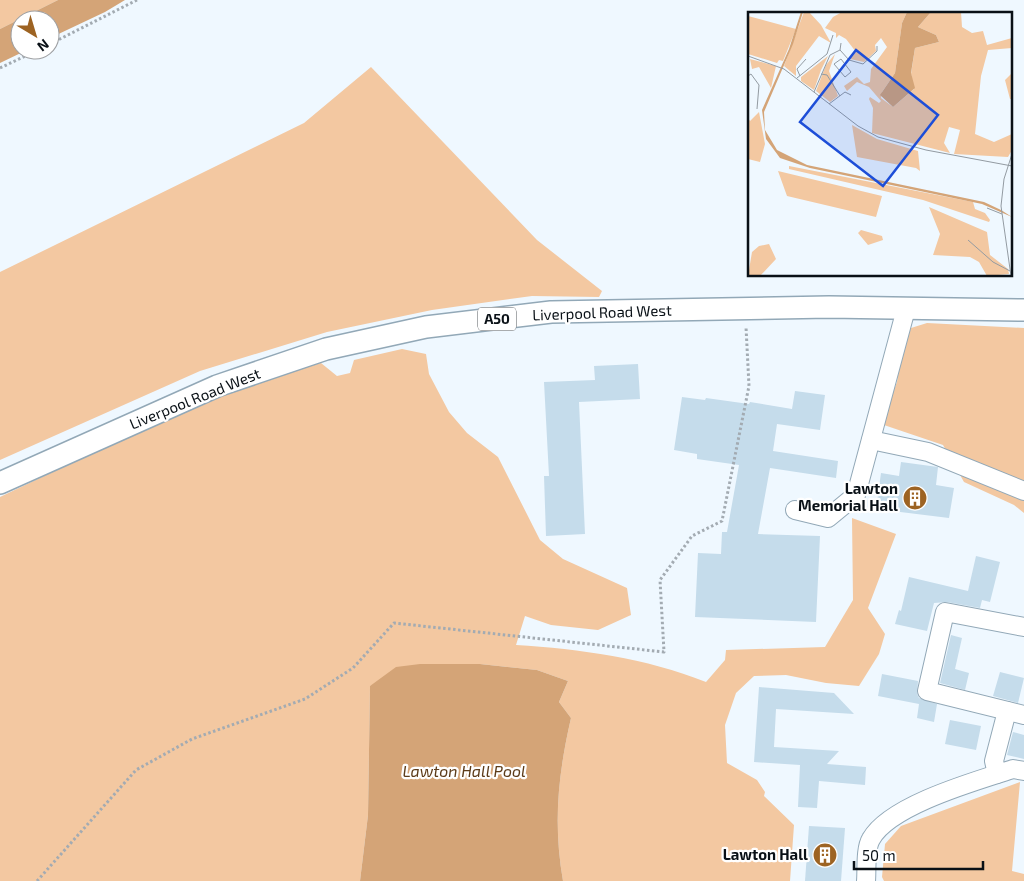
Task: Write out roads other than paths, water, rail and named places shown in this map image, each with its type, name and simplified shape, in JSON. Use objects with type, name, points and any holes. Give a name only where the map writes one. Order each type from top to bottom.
[{"type":"main road","name":"Liverpool Road West","points":[[0,483],[217,386],[326,349],[426,327],[550,312],[746,309],[1024,310]]},
{"type":"street","points":[[795,510],[828,518],[856,495],[906,309]]},
{"type":"street","points":[[871,440],[928,452],[1024,491]]},
{"type":"street","points":[[997,774],[994,760],[1016,713],[927,691],[945,612],[1024,626]]},
{"type":"street","points":[[866,881],[870,840],[889,818],[949,790],[1014,769],[1024,771]]},
{"type":"water","points":[[58,0],[125,0],[105,12],[60,33],[60,10],[38,10]]},
{"type":"water","points":[[10,24],[10,58],[0,63],[0,29]]},
{"type":"water","name":"Lawton Hall Pool","points":[[420,664],[480,664],[537,670],[568,681],[559,702],[571,718],[558,799],[558,839],[563,881],[360,881],[368,815],[370,686],[396,667]]},
{"type":"place","name":"Lawton Memorial Hall","points":[[915,498]]},
{"type":"place","name":"Lawton Hall","points":[[825,855]]}]
